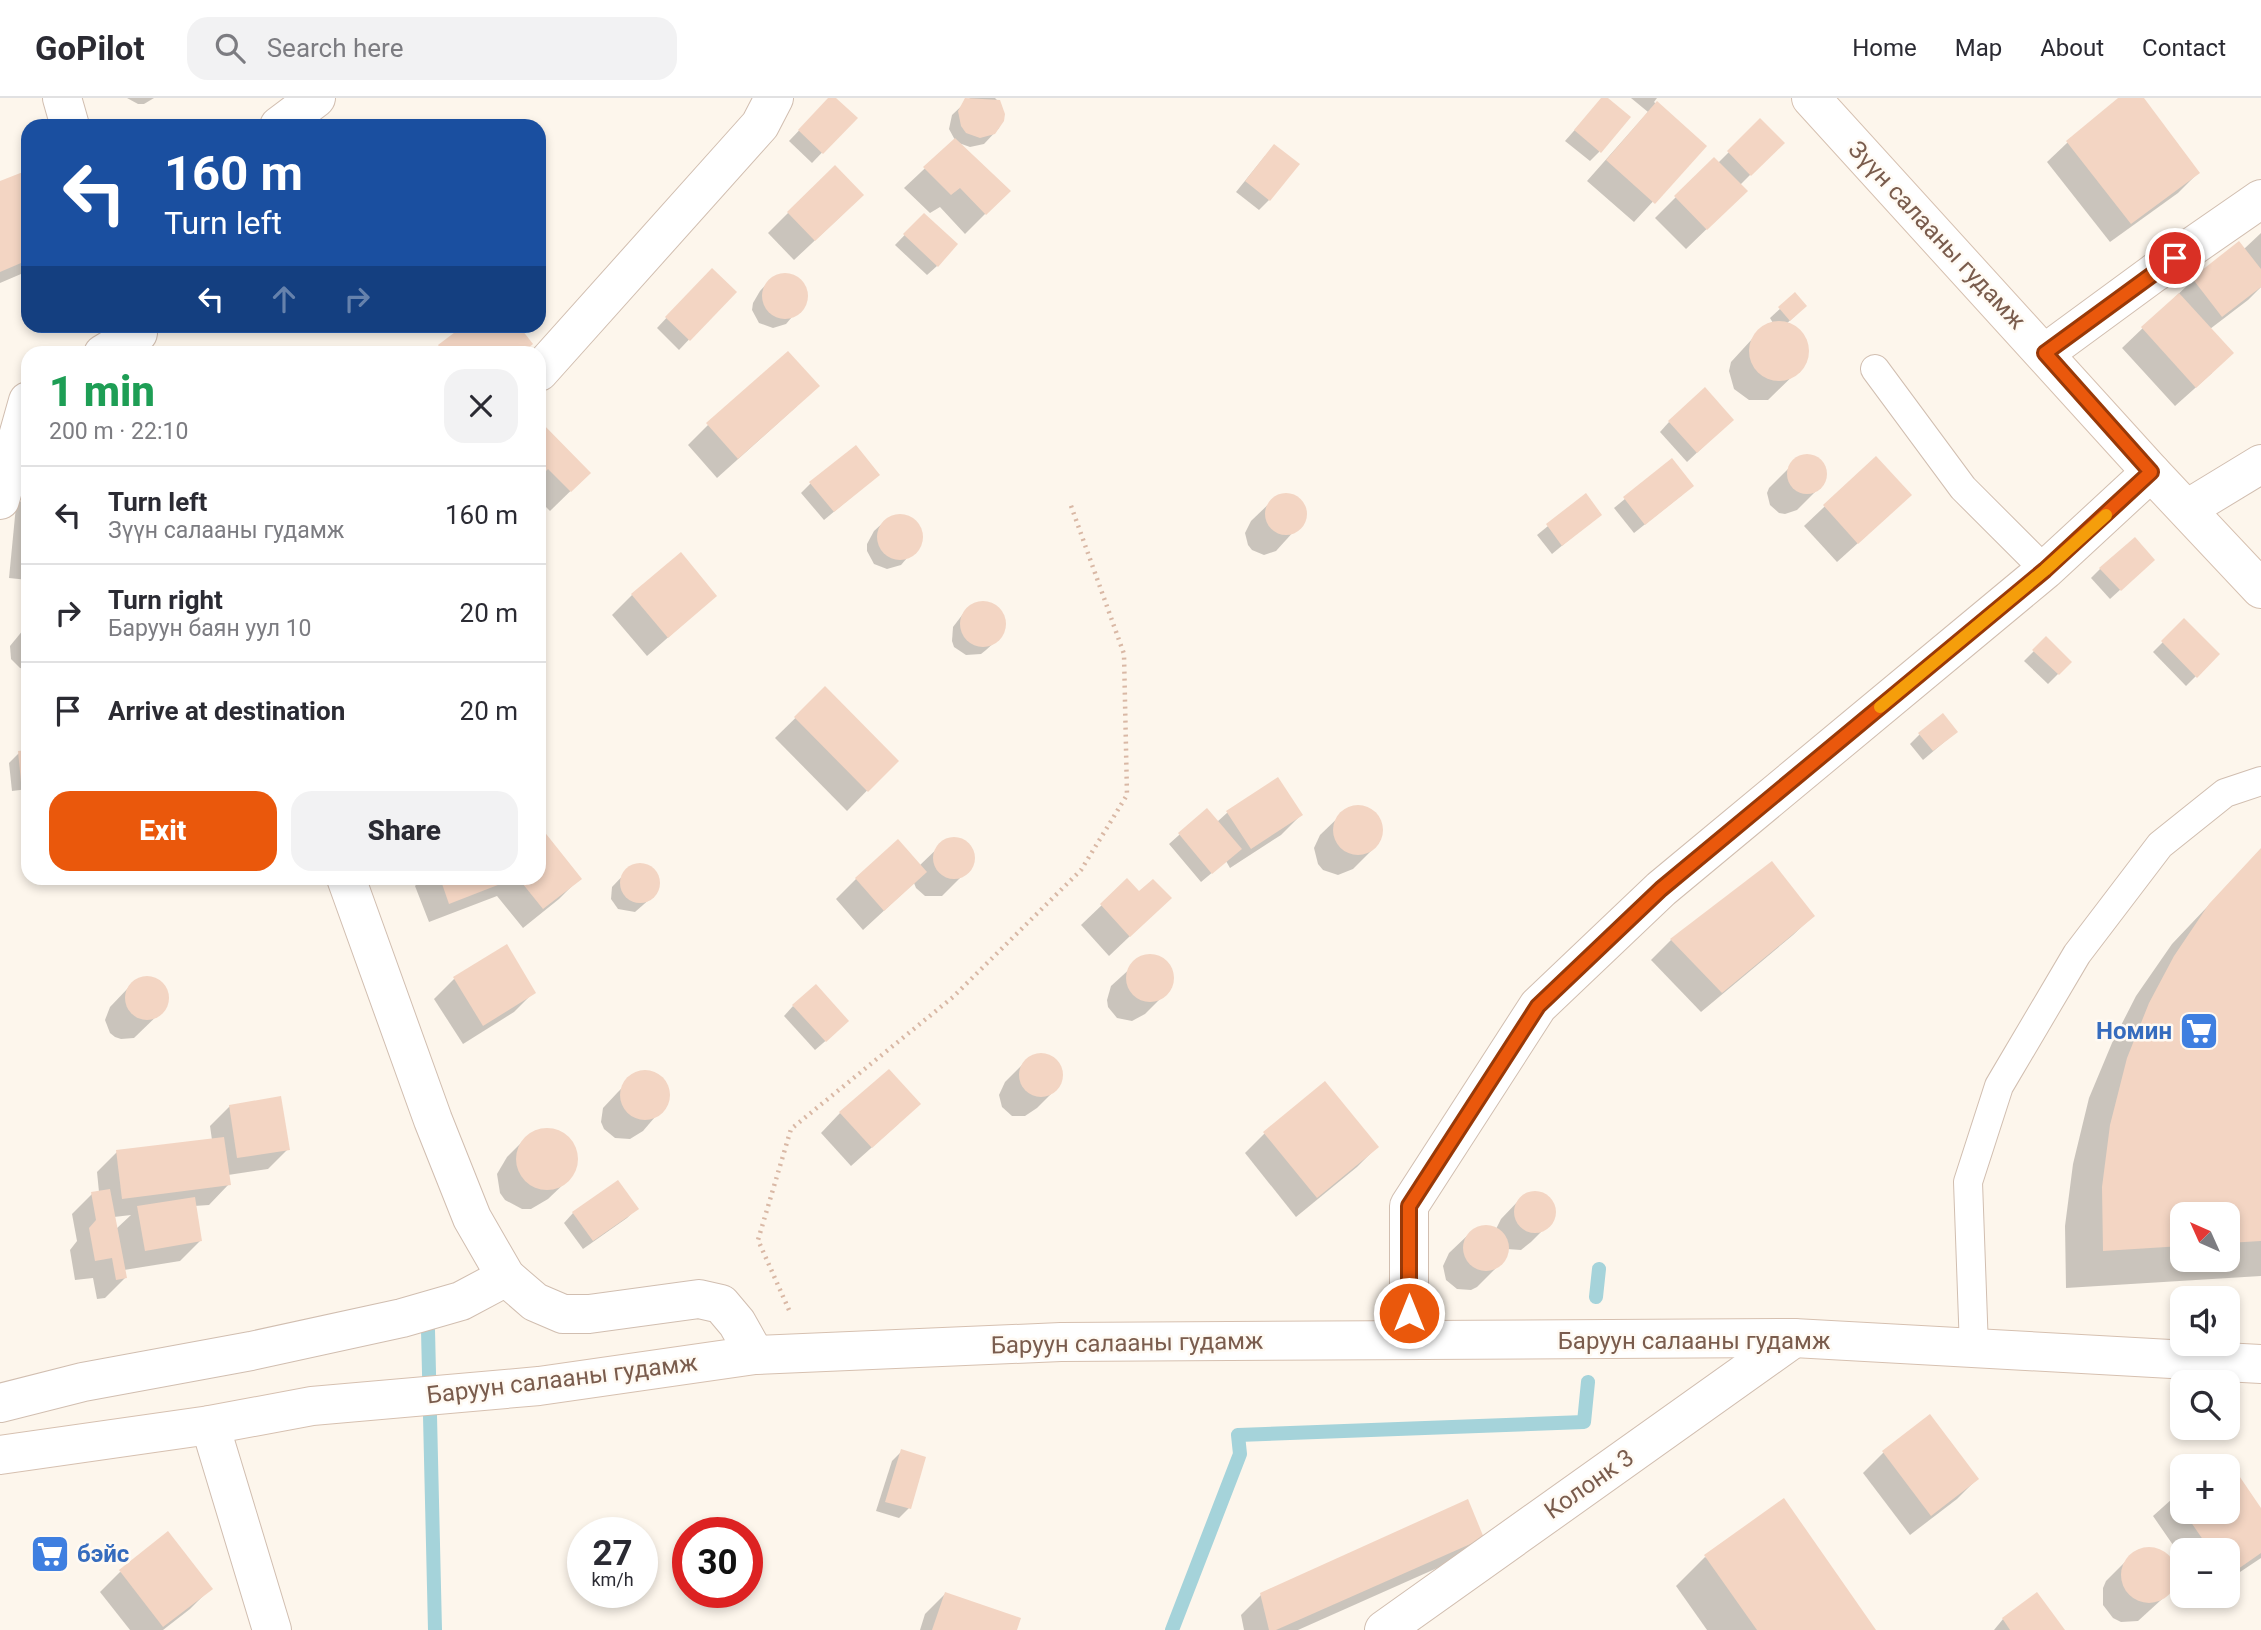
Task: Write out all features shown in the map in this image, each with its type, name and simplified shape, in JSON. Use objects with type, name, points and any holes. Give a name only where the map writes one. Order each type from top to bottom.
[{"type":"street","points":[[62,98],[68,119]]},
{"type":"street","points":[[288,119],[316,98]]},
{"type":"street","points":[[546,364],[760,125],[775,98]]},
{"type":"street","name":"Зүүн салааны гудамж","points":[[1811,98],[2261,589]]},
{"type":"street","points":[[2045,353],[2261,199]]},
{"type":"street","points":[[121,346],[141,337]]},
{"type":"street","points":[[0,500],[21,426]]},
{"type":"street","points":[[2187,509],[2261,464]]},
{"type":"street","points":[[1409,1339],[1409,1206],[1538,1006],[1661,889],[2045,570],[2151,472]]},
{"type":"street","points":[[349,885],[433,1120],[472,1218],[506,1277],[535,1302],[563,1314],[589,1314],[699,1299],[721,1304],[737,1323],[755,1355]]},
{"type":"street","points":[[0,1402],[83,1382],[251,1351],[402,1318],[461,1301],[506,1277]]},
{"type":"street","name":"Баруун салааны гудамж","points":[[0,1455],[312,1406],[539,1386],[755,1355],[1061,1342],[1794,1338],[2261,1364]]},
{"type":"street","name":"Колонк 3","points":[[1384,1630],[1794,1338]]},
{"type":"street","points":[[210,1424],[272,1630]]},
{"type":"lane","points":[[1875,369],[1963,488],[2045,570]]},
{"type":"lane","points":[[1973,1348],[1968,1182],[1999,1086],[2077,954],[2160,845],[2225,793],[2261,781]]},
{"type":"path","points":[[807,1353],[758,1240],[791,1129],[953,997],[1061,890],[1081,870],[1127,794],[1124,654],[1070,503]]},
{"type":"building","points":[[828,98],[836,98],[858,118],[823,154],[798,130]]},
{"type":"building","points":[[965,98],[1000,100],[1005,114],[1004,121],[995,134],[980,138],[966,133],[961,126],[958,111]]},
{"type":"building","points":[[1601,98],[1608,98],[1631,117],[1601,153],[1574,130]]},
{"type":"building","points":[[2118,98],[2144,98],[2200,173],[2131,224],[2066,141]]},
{"type":"building","points":[[1657,101],[1707,146],[1655,204],[1606,160]]},
{"type":"building","points":[[1760,118],[1785,143],[1751,176],[1727,151]]},
{"type":"building","points":[[955,138],[1011,191],[986,215],[960,188],[951,195],[923,167]]},
{"type":"building","points":[[1274,144],[1300,164],[1270,201],[1245,181]]},
{"type":"building","points":[[1714,157],[1748,191],[1707,230],[1674,196]]},
{"type":"building","points":[[835,165],[864,195],[815,241],[787,212]]},
{"type":"building","points":[[21,173],[21,263],[0,272],[0,181]]},
{"type":"building","points":[[924,213],[958,244],[938,267],[903,234]]},
{"type":"building","points":[[2239,241],[2261,269],[2261,287],[2222,317],[2192,278]]},
{"type":"building","points":[[712,268],[737,292],[690,341],[665,317]]},
{"type":"building","points":[[785,273],[801,280],[808,296],[801,312],[785,319],[769,312],[762,296],[769,280]]},
{"type":"building","points":[[1795,292],[1807,306],[1790,321],[1778,307]]},
{"type":"building","points":[[2179,293],[2234,353],[2196,388],[2141,327]]},
{"type":"building","points":[[1773,321],[1785,321],[1801,329],[1807,339],[1807,363],[1801,373],[1785,381],[1773,381],[1757,373],[1749,357],[1749,345],[1757,329]]},
{"type":"building","points":[[454,333],[524,333],[533,344],[531,346],[438,345]]},
{"type":"building","points":[[788,351],[820,386],[738,459],[706,423]]},
{"type":"building","points":[[1705,387],[1734,420],[1697,453],[1668,421]]},
{"type":"building","points":[[546,427],[591,473],[571,492],[548,469],[546,471]]},
{"type":"building","points":[[856,445],[880,475],[834,512],[809,482]]},
{"type":"building","points":[[1807,454],[1815,455],[1821,460],[1826,466],[1826,482],[1821,488],[1815,493],[1807,494],[1799,493],[1793,488],[1788,482],[1787,474],[1788,466],[1793,460],[1799,455]]},
{"type":"building","points":[[1876,456],[1912,495],[1858,544],[1823,505]]},
{"type":"building","points":[[1672,458],[1694,486],[1645,525],[1623,497]]},
{"type":"building","points":[[1286,493],[1301,499],[1307,514],[1301,529],[1286,535],[1271,529],[1265,514],[1271,499]]},
{"type":"building","points":[[1586,493],[1602,515],[1562,546],[1546,524]]},
{"type":"building","points":[[900,514],[916,521],[923,537],[916,553],[900,560],[884,553],[877,537],[884,521]]},
{"type":"building","points":[[2135,537],[2155,560],[2121,591],[2099,568]]},
{"type":"building","points":[[681,552],[717,596],[668,638],[631,594]]},
{"type":"building","points":[[983,601],[999,608],[1006,624],[999,640],[983,647],[967,640],[960,624],[967,608]]},
{"type":"building","points":[[2184,618],[2220,654],[2197,678],[2161,641]]},
{"type":"building","points":[[2046,636],[2072,662],[2059,675],[2032,650]]},
{"type":"building","points":[[825,686],[899,761],[868,792],[794,717]]},
{"type":"building","points":[[1943,713],[1958,732],[1933,751],[1918,733]]},
{"type":"building","points":[[18,751],[21,751],[21,782]]},
{"type":"building","points":[[1278,777],[1303,815],[1251,849],[1226,811]]},
{"type":"building","points":[[1358,805],[1376,812],[1383,830],[1376,848],[1358,855],[1340,848],[1333,830],[1340,812]]},
{"type":"building","points":[[1207,808],[1242,849],[1212,874],[1178,833]]},
{"type":"building","points":[[546,834],[582,879],[543,909],[524,885],[546,885]]},
{"type":"building","points":[[954,837],[969,843],[975,858],[969,873],[954,879],[939,873],[933,858],[939,843]]},
{"type":"building","points":[[898,839],[927,872],[884,911],[855,878]]},
{"type":"building","name":"Номин","points":[[2261,848],[2261,1241],[2240,1242],[2240,1202],[2170,1202],[2170,1247],[2103,1251],[2102,1187],[2110,1125],[2127,1058],[2149,1003],[2174,956],[2209,904]]},
{"type":"building","points":[[1772,861],[1815,916],[1722,993],[1670,939]]},
{"type":"building","points":[[640,863],[648,864],[654,869],[659,875],[659,891],[654,897],[648,902],[640,903],[632,902],[626,897],[621,891],[620,883],[621,875],[626,869],[632,864]]},
{"type":"building","points":[[1127,878],[1139,891],[1153,879],[1172,898],[1130,937],[1100,904]]},
{"type":"building","points":[[442,885],[498,885],[449,904]]},
{"type":"building","points":[[507,944],[536,993],[483,1026],[453,977]]},
{"type":"building","points":[[1150,954],[1167,961],[1174,978],[1167,995],[1150,1002],[1133,995],[1126,978],[1133,961]]},
{"type":"building","points":[[147,976],[162,983],[169,998],[162,1013],[147,1020],[132,1013],[125,998],[132,983]]},
{"type":"building","points":[[816,984],[849,1021],[826,1042],[792,1005]]},
{"type":"building","points":[[1041,1053],[1057,1059],[1063,1075],[1057,1091],[1041,1097],[1025,1091],[1019,1075],[1025,1059]]},
{"type":"building","points":[[889,1069],[921,1104],[872,1148],[839,1112]]},
{"type":"building","points":[[645,1070],[663,1077],[670,1095],[663,1113],[645,1120],[627,1113],[620,1095],[627,1077]]},
{"type":"building","points":[[1325,1081],[1379,1147],[1317,1198],[1263,1132]]},
{"type":"building","points":[[281,1096],[290,1150],[237,1158],[229,1105]]},
{"type":"building","points":[[547,1128],[559,1130],[569,1137],[576,1147],[576,1171],[569,1181],[559,1188],[547,1190],[535,1188],[525,1181],[518,1171],[516,1159],[518,1147],[525,1137],[535,1130]]},
{"type":"building","points":[[224,1137],[231,1185],[122,1199],[116,1150]]},
{"type":"building","points":[[618,1180],[639,1209],[593,1241],[572,1212]]},
{"type":"building","points":[[110,1189],[127,1278],[116,1280],[112,1258],[95,1261],[89,1228],[96,1220],[91,1192]]},
{"type":"building","points":[[1535,1191],[1550,1197],[1556,1212],[1550,1227],[1535,1233],[1520,1227],[1514,1212],[1520,1197]]},
{"type":"building","points":[[195,1197],[202,1241],[145,1251],[137,1206]]},
{"type":"building","points":[[1486,1225],[1495,1226],[1502,1232],[1508,1239],[1508,1257],[1502,1264],[1495,1270],[1486,1271],[1477,1270],[1470,1264],[1464,1257],[1463,1248],[1464,1239],[1470,1232],[1477,1226]]},
{"type":"building","points":[[1930,1414],[1979,1479],[1931,1516],[1882,1451]]},
{"type":"building","points":[[901,1449],[926,1457],[911,1509],[885,1502]]},
{"type":"building","points":[[2240,1477],[2261,1508],[2261,1553],[2240,1568],[2240,1538],[2202,1538],[2192,1524],[2240,1524]]},
{"type":"building","points":[[1784,1498],[1876,1630],[1757,1630],[1704,1555]]},
{"type":"building","points":[[1468,1499],[1484,1538],[1276,1630],[1269,1630],[1260,1593]]},
{"type":"building","points":[[168,1531],[213,1589],[163,1627],[119,1570]]},
{"type":"building","points":[[2143,1547],[2155,1547],[2169,1555],[2170,1594],[2165,1599],[2155,1603],[2143,1603],[2133,1599],[2125,1591],[2121,1581],[2121,1569],[2125,1559],[2133,1551]]},
{"type":"building","points":[[945,1592],[1021,1618],[1017,1630],[932,1630]]},
{"type":"building","points":[[2037,1592],[2065,1630],[2010,1630],[2002,1618]]},
{"type":"waterway","points":[[1596,1297],[1599,1269]]},
{"type":"waterway","points":[[428,1330],[435,1630]]},
{"type":"waterway","points":[[1172,1630],[1240,1454],[1238,1435],[1584,1422],[1588,1382]]},
{"type":"slow traffic","points":[[1880,707],[2045,570],[2106,515]]},
{"type":"place","name":"Номин","points":[[2199,1031]]},
{"type":"place","name":"бэйс","points":[[50,1554]]},
{"type":"route","points":[[1409,1313],[1409,1206],[1538,1006],[1661,889],[2045,570],[2151,472],[2045,353],[2175,258]]}]
